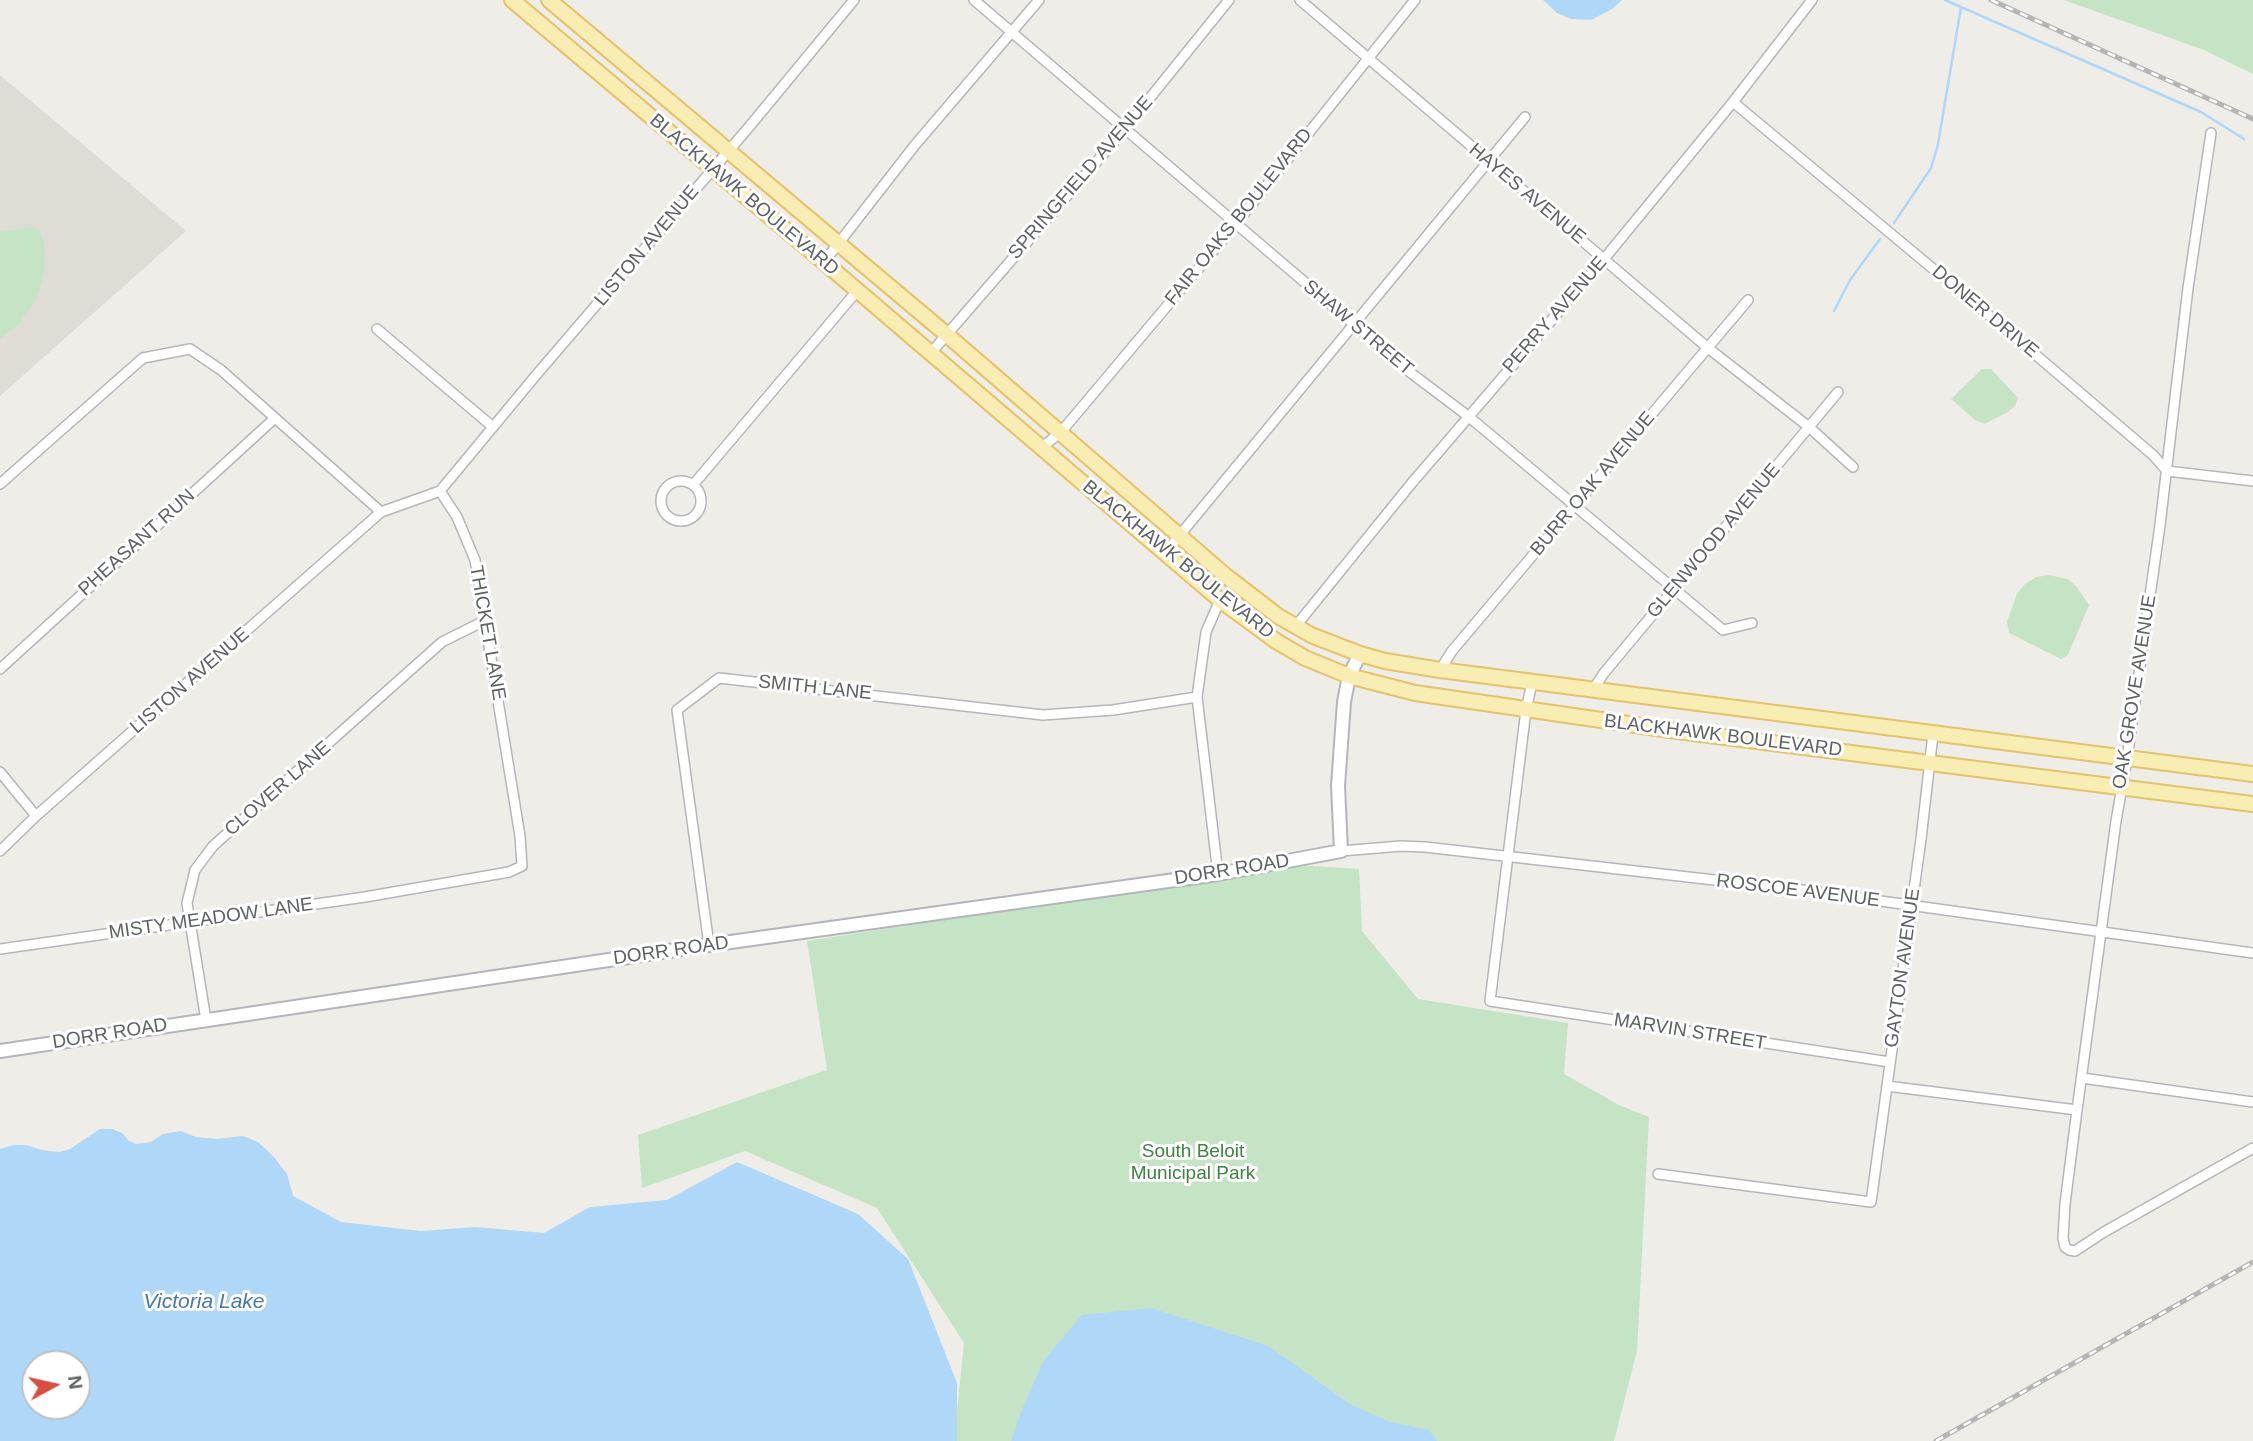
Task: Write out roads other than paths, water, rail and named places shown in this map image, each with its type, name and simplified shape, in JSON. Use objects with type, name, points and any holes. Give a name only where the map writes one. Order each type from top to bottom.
[{"type":"main road","name":"BLACKHAWK BOULEVARD","points":[[512,0],[1220,600],[1276,641],[1306,658],[1349,676],[1415,693],[1527,710],[2253,804]]},
{"type":"main road","name":"BLACKHAWK BOULEVARD","points":[[550,0],[946,334],[1226,576],[1295,627],[1360,654],[1394,663],[1592,691],[2253,774]]},
{"type":"street","name":"LISTON AVENUE","points":[[440,491],[854,0]]},
{"type":"street","name":"SHAW STREET","points":[[974,0],[1410,373],[1468,416],[1723,630],[1752,623]]},
{"type":"street","points":[[824,262],[915,145],[1039,0]]},
{"type":"street","name":"SPRINGFIELD AVENUE","points":[[930,354],[1124,130],[1229,0]]},
{"type":"street","name":"HAYES AVENUE","points":[[1300,0],[1367,60],[1708,348],[1809,427],[1853,467]]},
{"type":"street","name":"FAIR OAKS BOULEVARD","points":[[1041,448],[1060,432],[1236,225],[1415,0]]},
{"type":"street","name":"PERRY AVENUE","points":[[1295,627],[1468,416],[1734,102],[1812,0]]},
{"type":"street","name":"DONER DRIVE","points":[[1734,102],[2006,329],[2153,455],[2167,471]]},
{"type":"street","points":[[1165,553],[1525,117]]},
{"type":"street","name":"OAK GROVE AVENUE","points":[[2211,133],[2188,288],[2167,471],[2077,1110],[2063,1238],[2065,1247],[2076,1251],[2253,1148]]},
{"type":"street","points":[[693,485],[857,291]]},
{"type":"street","name":"BURR OAK AVENUE","points":[[1440,670],[1452,651],[1748,300]]},
{"type":"street","points":[[377,329],[493,427]]},
{"type":"street","points":[[0,484],[143,358],[190,349],[220,370],[381,512],[440,491]]},
{"type":"street","name":"GLENWOOD AVENUE","points":[[1592,691],[1604,673],[1838,392]]},
{"type":"street","name":"PHEASANT RUN","points":[[0,669],[275,418]]},
{"type":"street","points":[[2167,471],[2253,481]]},
{"type":"street","points":[[677,481],[693,485],[701,499],[698,512],[693,517],[680,521],[668,517],[660,499],[665,487],[677,481]]},
{"type":"street","name":"THICKET LANE","points":[[421,887],[509,872],[522,866],[520,836],[475,560],[457,517],[440,491]]},
{"type":"street","name":"LISTON AVENUE","points":[[0,851],[36,816],[381,512]]},
{"type":"street","points":[[1218,874],[1197,697],[1206,632],[1220,600]]},
{"type":"street","name":"CLOVER LANE","points":[[205,1020],[187,903],[195,870],[213,846],[442,642],[486,620]]},
{"type":"street","points":[[1341,852],[1338,786],[1343,702],[1349,676],[1360,654]]},
{"type":"street","name":"SMITH LANE","points":[[709,945],[677,710],[719,678],[1043,715],[1113,710],[1197,697]]},
{"type":"street","points":[[1508,858],[1532,683]]},
{"type":"street","name":"GAYTON AVENUE","points":[[1658,1174],[1871,1202],[1933,734]]},
{"type":"street","points":[[0,772],[36,816]]},
{"type":"street","name":"ROSCOE AVENUE","points":[[1341,852],[1401,846],[1802,890],[2253,953]]},
{"type":"street","name":"DORR ROAD","points":[[0,1051],[709,945],[1218,874],[1341,852]]},
{"type":"street","name":"MARVIN STREET","points":[[1508,858],[1490,1001],[1890,1062]]},
{"type":"street","name":"MISTY MEADOW LANE","points":[[0,949],[421,887]]},
{"type":"street","points":[[2082,1077],[2253,1102]]},
{"type":"street","points":[[1887,1086],[2077,1110]]},
{"type":"water","points":[[1543,0],[1622,0],[1612,9],[1591,20],[1571,19],[1557,13]]},
{"type":"water","name":"Victoria Lake","points":[[100,1129],[112,1129],[122,1133],[136,1144],[151,1142],[163,1134],[181,1131],[196,1137],[217,1139],[243,1136],[258,1142],[273,1156],[287,1174],[293,1196],[341,1222],[421,1231],[475,1227],[544,1233],[590,1207],[667,1200],[737,1162],[858,1214],[908,1259],[957,1383],[957,1441],[0,1441],[0,1149],[26,1145],[59,1152],[70,1149]]},
{"type":"water","points":[[1151,1308],[1268,1346],[1350,1404],[1390,1422],[1429,1430],[1437,1441],[1011,1441],[1044,1360],[1082,1315]]},
{"type":"waterway","points":[[1945,0],[2201,112],[2244,139]]},
{"type":"waterway","points":[[1894,223],[1931,168],[1938,144],[1961,7]]},
{"type":"waterway","points":[[1834,311],[1850,280],[1880,239]]},
{"type":"railway","points":[[1991,0],[2253,119]]},
{"type":"railway","points":[[1936,1441],[2253,1262]]},
{"type":"park label","name":"South Beloit Municipal Park","points":[[1193,1163]]}]
